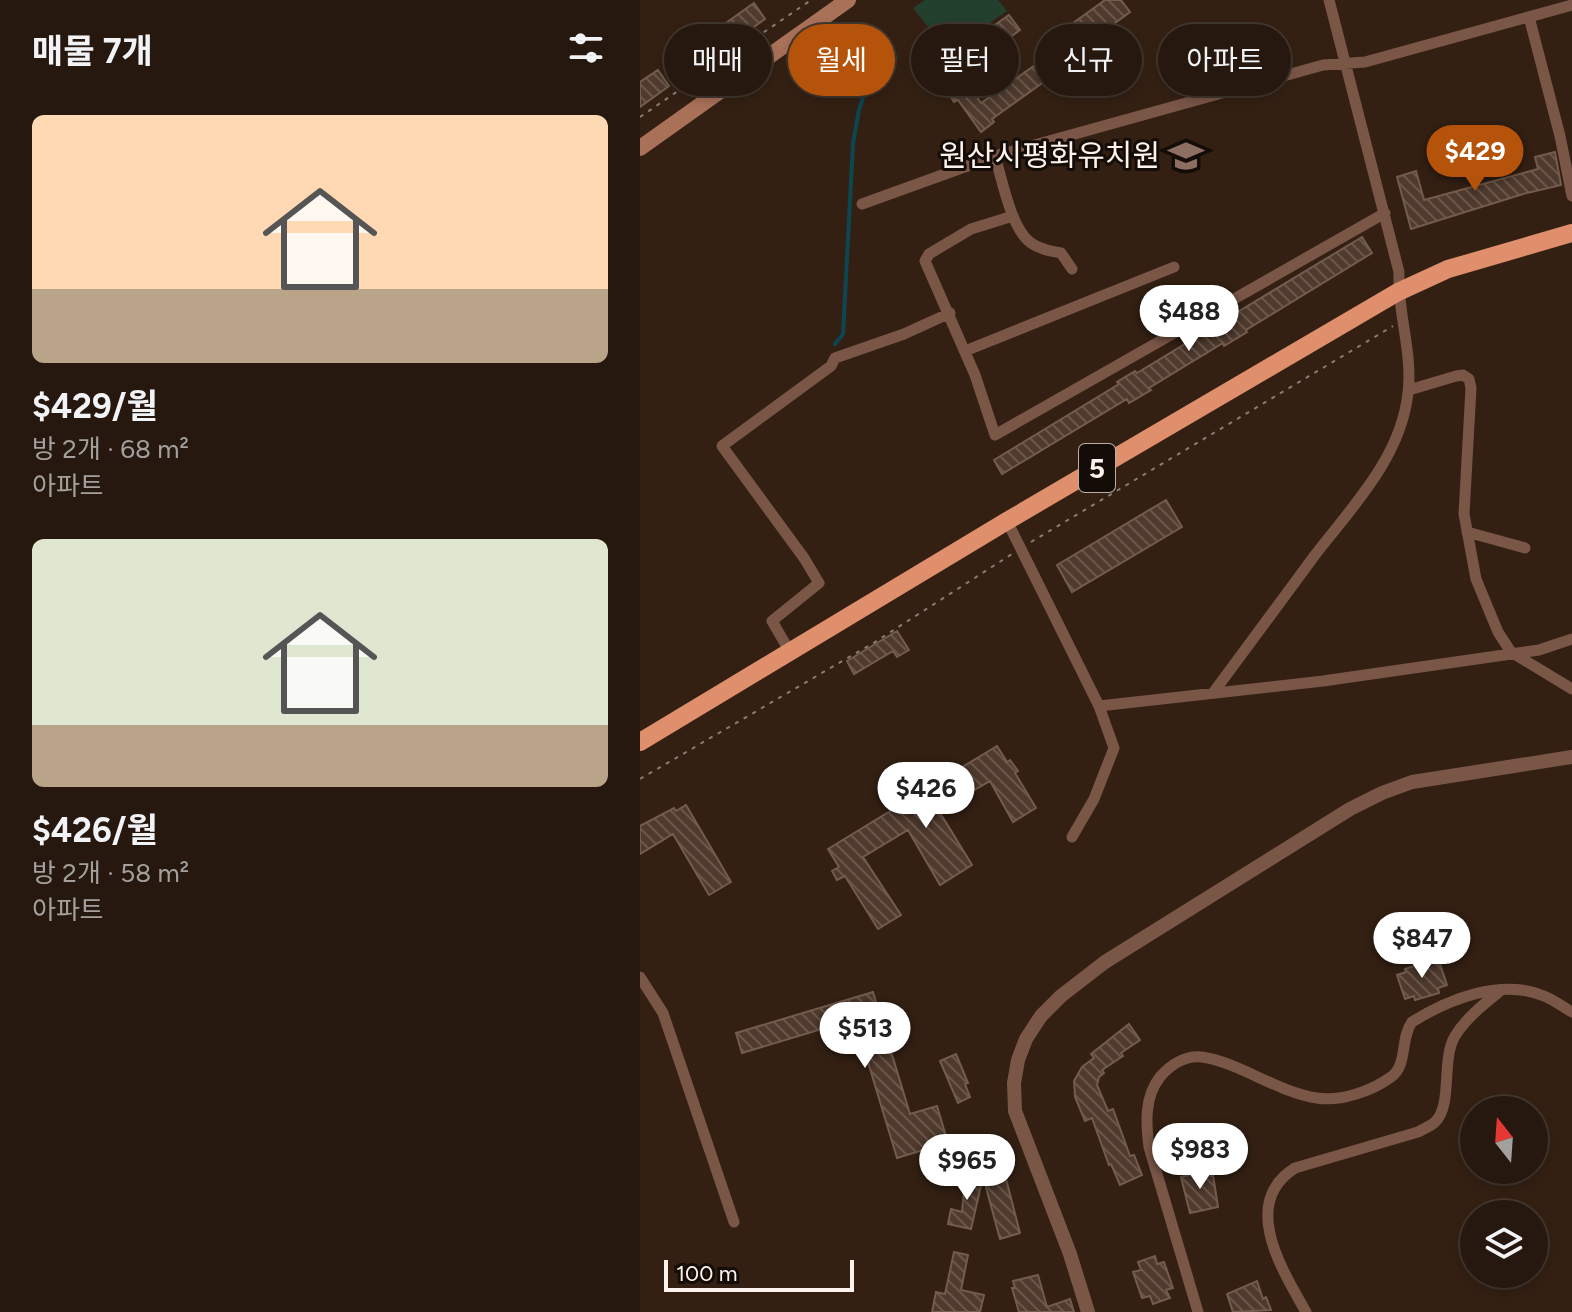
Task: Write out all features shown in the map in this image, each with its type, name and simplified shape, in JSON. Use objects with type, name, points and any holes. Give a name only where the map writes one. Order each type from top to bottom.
[{"type":"highway","name":"5","points":[[640,742],[1007,521],[1398,292],[1448,269],[1572,233]]},
{"type":"main road","points":[[640,148],[848,0]]},
{"type":"street","points":[[1213,693],[1381,468],[1403,423],[1409,390],[1405,319],[1398,292],[1399,272],[1329,0]]},
{"type":"street","points":[[862,204],[995,156],[1323,65],[1365,62],[1572,5]]},
{"type":"street","points":[[1529,17],[1572,196]]},
{"type":"street","points":[[995,156],[1013,216],[1028,241],[1042,249],[1061,253],[1072,269]]},
{"type":"street","points":[[1013,216],[971,229],[929,254],[925,261],[950,313],[995,435],[1385,213]]},
{"type":"street","points":[[965,351],[1174,267]]},
{"type":"street","points":[[790,652],[772,621],[819,583],[722,446],[831,366],[835,358],[904,334],[950,313]]},
{"type":"street","points":[[1409,390],[1456,376],[1463,375],[1469,379],[1463,488],[1476,579],[1492,619],[1511,652],[1572,689]]},
{"type":"street","points":[[1007,521],[1099,706],[1114,748],[1079,828],[1072,837]]},
{"type":"street","points":[[1467,532],[1525,548]]},
{"type":"street","points":[[1099,706],[1323,681],[1539,650],[1572,639]]},
{"type":"street","points":[[1088,1312],[1070,1254],[1015,1111],[1014,1083],[1018,1060],[1026,1039],[1041,1016],[1105,962],[1350,809],[1382,793],[1412,782],[1572,757]]},
{"type":"street","points":[[640,977],[663,1013],[734,1222]]},
{"type":"street","points":[[1198,1312],[1149,1147],[1146,1121],[1155,1083],[1167,1068],[1178,1061],[1200,1057],[1303,1095],[1340,1098],[1365,1091],[1392,1077],[1400,1069],[1405,1038],[1412,1022],[1468,995],[1481,991],[1535,993],[1572,1012]]},
{"type":"street","points":[[1306,1312],[1276,1258],[1269,1235],[1269,1204],[1281,1177],[1295,1168],[1418,1132],[1436,1122],[1441,1111],[1447,1058],[1454,1037],[1478,1009],[1500,991]]},
{"type":"path","points":[[640,117],[811,0]]},
{"type":"green space","points":[[925,0],[998,0],[1007,11],[988,24],[926,24],[913,8]]},
{"type":"building","points":[[1105,0],[1121,0],[1130,12],[1114,24],[1072,24]]},
{"type":"building","points":[[754,3],[765,19],[758,24],[725,24]]},
{"type":"building","points":[[1009,15],[1016,24],[996,24]]},
{"type":"building","points":[[1035,65],[1035,88],[992,119],[994,122],[981,132],[958,100],[954,102],[950,96],[976,96],[981,103],[991,96],[1019,96],[1019,76]]},
{"type":"building","points":[[658,70],[664,79],[664,90],[640,107],[640,82]]},
{"type":"building","points":[[1555,152],[1561,185],[1411,229],[1397,177],[1416,171],[1424,200],[1538,169],[1535,157]]},
{"type":"building","points":[[1362,237],[1372,253],[1224,346],[1223,343],[1149,388],[1151,390],[1129,403],[1127,399],[1002,474],[994,460],[1119,384],[1117,382],[1135,371],[1137,373],[1216,325],[1214,322],[1229,313],[1231,316]]},
{"type":"building","points":[[1166,500],[1182,527],[1072,592],[1057,565]]},
{"type":"building","points":[[897,631],[909,650],[897,657],[893,651],[854,674],[847,661]]},
{"type":"building","points":[[997,746],[1007,762],[1010,760],[1018,771],[1015,773],[1036,808],[1013,822],[990,781],[939,811],[972,865],[940,885],[908,830],[863,857],[901,915],[878,929],[845,876],[837,880],[832,871],[839,867],[828,849],[900,805],[897,801],[924,786],[926,789]]},
{"type":"building","points":[[686,805],[731,882],[709,895],[673,834],[640,854],[640,826]]},
{"type":"building","points":[[1429,961],[1430,964],[1439,961],[1447,985],[1438,988],[1439,993],[1415,1000],[1414,996],[1405,999],[1397,975]]},
{"type":"building","points":[[873,992],[910,1114],[937,1106],[953,1160],[939,1165],[933,1147],[897,1158],[855,1019],[742,1053],[736,1033]]},
{"type":"building","points":[[1129,1024],[1140,1040],[1102,1070],[1104,1073],[1097,1085],[1108,1111],[1113,1109],[1130,1156],[1134,1155],[1142,1175],[1120,1185],[1109,1165],[1092,1118],[1085,1121],[1075,1097],[1074,1081],[1082,1067],[1094,1058],[1091,1054]]},
{"type":"building","points":[[956,1054],[968,1083],[965,1084],[970,1097],[958,1103],[940,1061]]},
{"type":"building","points":[[966,1167],[976,1167],[974,1183],[982,1181],[971,1229],[948,1224],[951,1209],[962,1212]]},
{"type":"building","points":[[1209,1170],[1213,1175],[1218,1207],[1190,1213],[1181,1177]]},
{"type":"building","points":[[1005,1175],[1020,1233],[1000,1239],[984,1180]]},
{"type":"building","points":[[954,1252],[968,1255],[961,1290],[984,1295],[980,1312],[932,1312],[936,1292],[945,1294]]},
{"type":"building","points":[[1155,1256],[1157,1264],[1164,1262],[1173,1288],[1166,1290],[1170,1298],[1153,1304],[1150,1296],[1142,1298],[1133,1272],[1141,1270],[1138,1262]]},
{"type":"building","points":[[1038,1275],[1047,1307],[1070,1299],[1074,1312],[1019,1312],[1013,1281]]},
{"type":"building","points":[[1257,1281],[1263,1299],[1266,1297],[1271,1310],[1233,1312],[1227,1294]]},
{"type":"waterway","points":[[835,344],[843,334],[853,143],[859,110],[867,86],[896,57]]},
{"type":"place","name":"원산시평화유치원","points":[[1186,156]]}]
